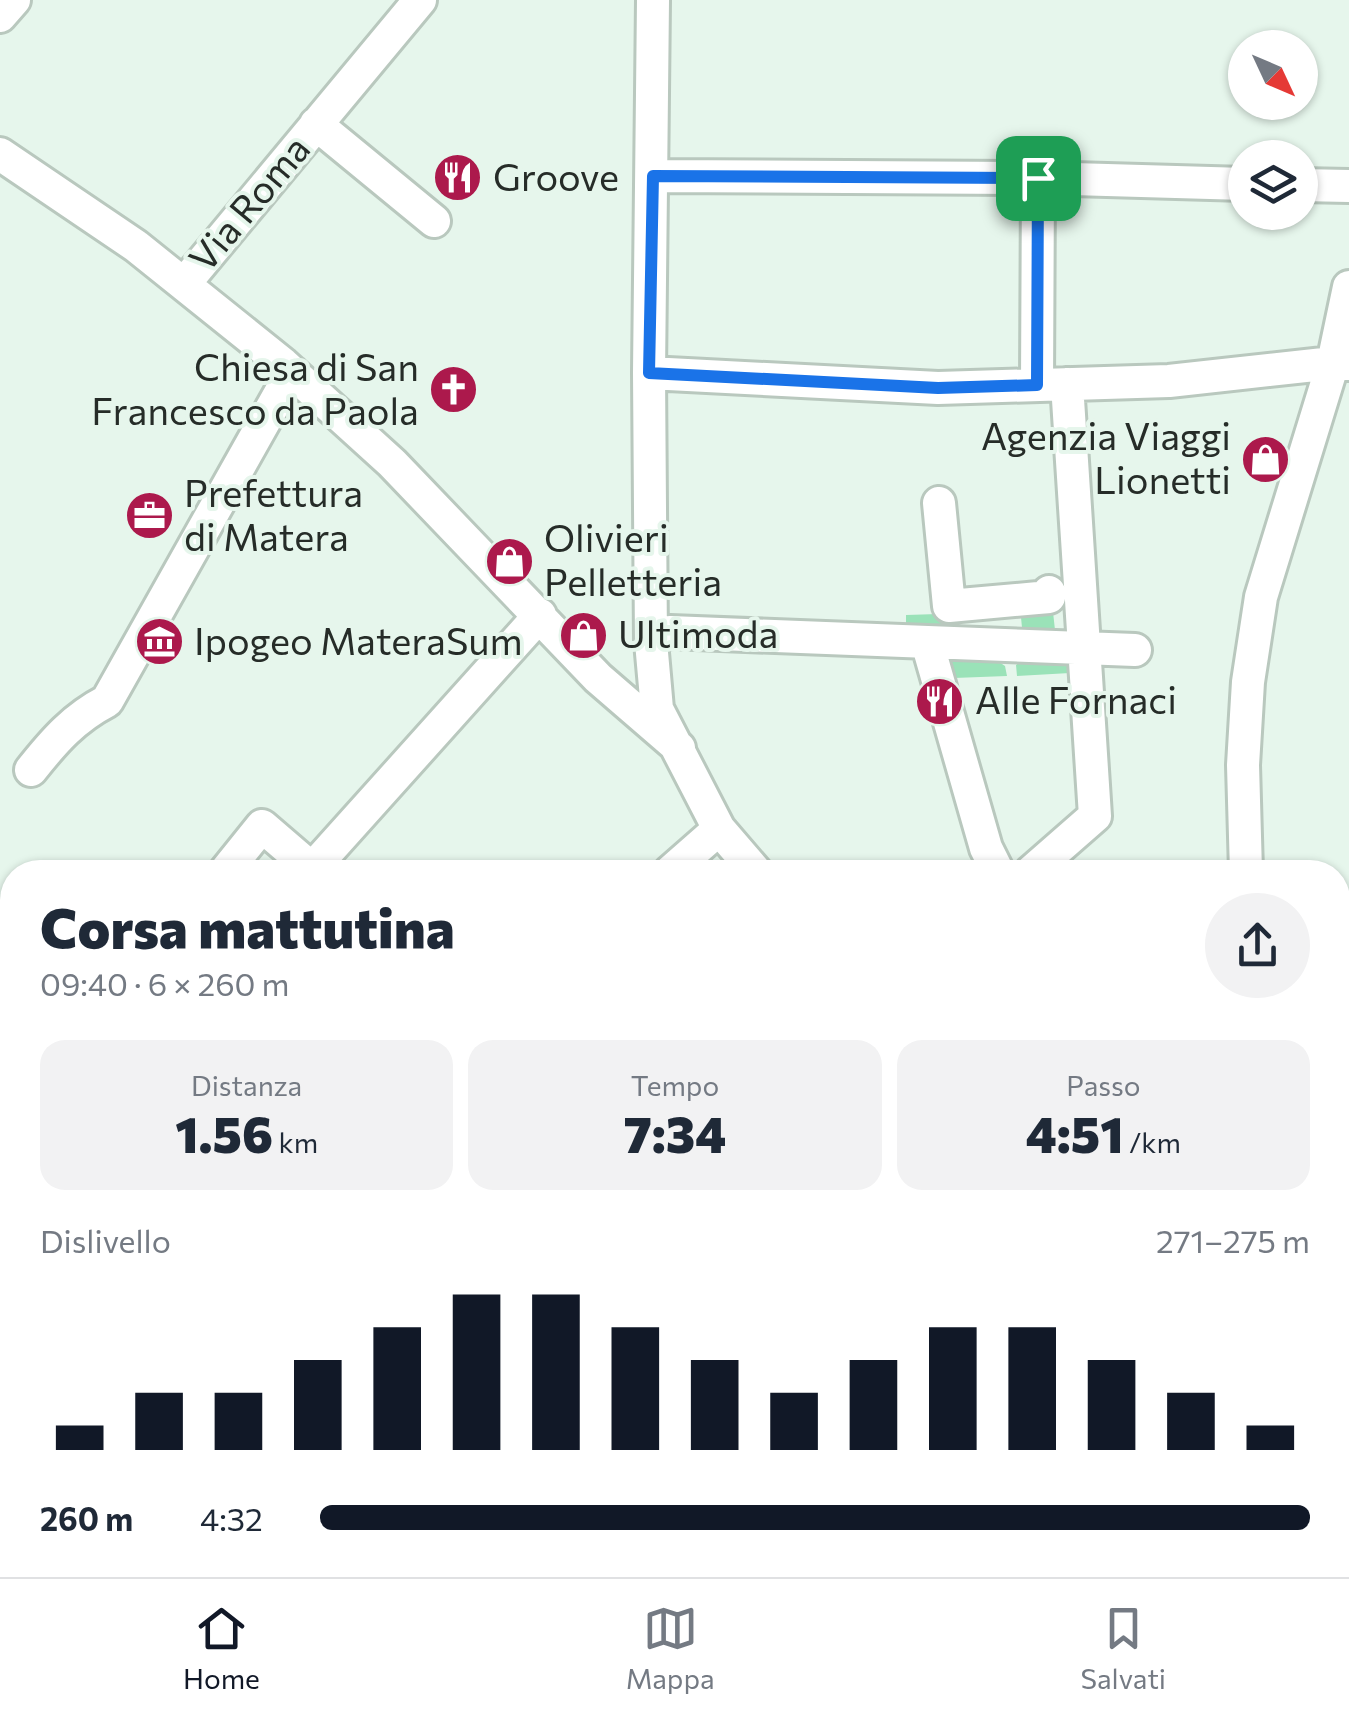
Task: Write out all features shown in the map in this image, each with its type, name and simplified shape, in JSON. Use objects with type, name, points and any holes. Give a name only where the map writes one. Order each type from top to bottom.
[{"type":"street","points":[[0,16],[14,0]]},
{"type":"street","name":"Via Roma","points":[[174,276],[316,124],[420,0]]},
{"type":"street","points":[[653,0],[649,373],[651,642],[657,709],[719,829],[746,860]]},
{"type":"street","name":"Via Roma","points":[[316,124],[434,222]]},
{"type":"street","points":[[0,154],[174,276],[292,372],[392,462],[598,678],[679,748]]},
{"type":"street","points":[[653,176],[1038,178],[1228,184]]},
{"type":"street","points":[[1038,178],[1052,385],[1086,650],[1094,816],[1044,860]]},
{"type":"street","points":[[1318,185],[1349,186]]},
{"type":"street","points":[[1246,860],[1243,764],[1247,698],[1261,597],[1344,356],[1349,287]]},
{"type":"street","points":[[649,373],[938,388],[1169,382],[1344,356]]},
{"type":"street","points":[[31,770],[81,714],[106,700],[292,372]]},
{"type":"street","points":[[938,502],[948,606],[1049,597],[1049,592]]},
{"type":"street","points":[[1004,601],[1011,662]]},
{"type":"street","points":[[958,605],[943,643],[992,860]]},
{"type":"street","points":[[320,860],[540,615]]},
{"type":"street","points":[[670,632],[943,643],[1011,662],[1086,650],[1135,650]]},
{"type":"street","points":[[235,860],[262,826],[302,860]]},
{"type":"street","points":[[684,860],[719,829]]},
{"type":"green space","points":[[1052,603],[1056,639],[1023,638],[1020,607]]},
{"type":"green space","points":[[938,614],[949,625],[950,633],[906,631],[906,615]]},
{"type":"green space","points":[[939,656],[996,660],[1005,666],[1007,676],[954,678]]},
{"type":"green space","points":[[1021,661],[1068,662],[1070,673],[1017,676],[1016,665]]},
{"type":"place","name":"Groove","points":[[458,178]]},
{"type":"place","name":"Chiesa di San Francesco da Paola","points":[[454,390]]},
{"type":"place","name":"Agenzia Viaggi Lionetti","points":[[1266,459]]},
{"type":"place","name":"Prefettura di Matera","points":[[149,516]]},
{"type":"place","name":"Olivieri Pelletteria","points":[[509,561]]},
{"type":"place","name":"Ultimoda","points":[[583,635]]},
{"type":"place","name":"Ipogeo MateraSum","points":[[159,642]]},
{"type":"place","name":"Alle Fornaci","points":[[940,701]]},
{"type":"route","points":[[653,176],[1038,178],[1037,385],[938,388],[649,373],[653,176]]}]
